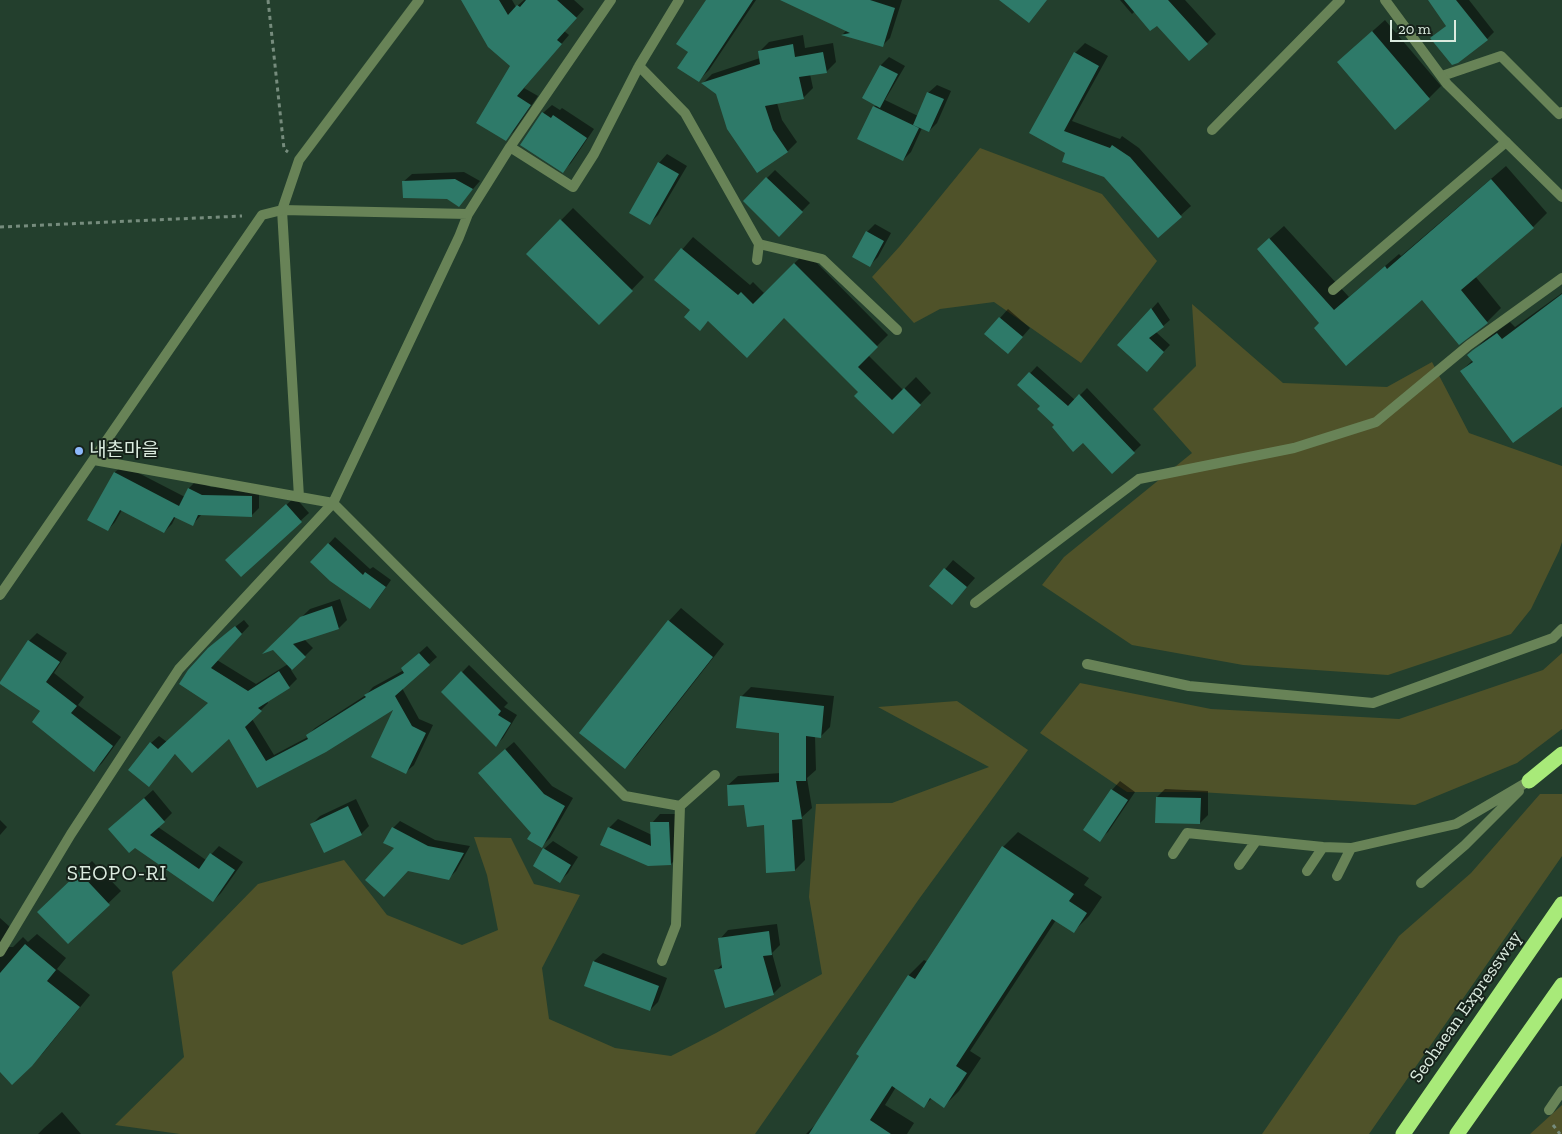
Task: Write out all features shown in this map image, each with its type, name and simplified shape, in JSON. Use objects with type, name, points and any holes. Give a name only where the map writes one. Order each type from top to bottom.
[{"type":"highway","points":[[1529,781],[1562,754]]},
{"type":"highway","name":"Seohaean Expressway","points":[[1403,1134],[1562,904]]},
{"type":"highway","points":[[1457,1134],[1562,985]]},
{"type":"street","points":[[299,497],[282,210],[299,160],[419,0]]},
{"type":"street","points":[[0,952],[71,834],[179,669],[333,503],[468,214],[510,147],[611,0]]},
{"type":"street","points":[[510,147],[574,187],[594,154],[639,66],[679,0]]},
{"type":"street","points":[[1212,130],[1340,0]]},
{"type":"street","points":[[1385,0],[1447,84],[1562,197]]},
{"type":"street","points":[[1442,76],[1501,56],[1559,114],[1562,112]]},
{"type":"street","points":[[639,66],[684,113],[759,244],[757,260]]},
{"type":"street","points":[[1333,290],[1506,142]]},
{"type":"street","points":[[0,595],[262,215],[282,210],[468,214]]},
{"type":"street","points":[[759,244],[822,259],[896,330]]},
{"type":"street","points":[[975,603],[1140,479],[1294,448],[1376,422],[1469,345],[1562,278]]},
{"type":"street","points":[[94,460],[333,503],[625,796],[680,806]]},
{"type":"street","points":[[1087,664],[1189,686],[1373,703],[1554,638],[1562,629]]},
{"type":"street","points":[[662,961],[676,925],[680,806],[715,775]]},
{"type":"street","points":[[1174,854],[1187,834],[1351,848],[1456,824],[1529,781]]},
{"type":"street","points":[[1421,884],[1466,844],[1529,781]]},
{"type":"street","points":[[1239,865],[1256,840]]},
{"type":"street","points":[[1307,871],[1323,847]]},
{"type":"street","points":[[1337,876],[1351,848]]},
{"type":"street","points":[[1549,1110],[1562,1091]]},
{"type":"path","points":[[268,0],[284,149],[299,160]]},
{"type":"path","points":[[0,227],[262,215]]},
{"type":"green space","points":[[980,148],[1102,194],[1157,261],[1081,363],[994,302],[940,309],[914,323],[872,277],[900,246]]},
{"type":"green space","points":[[1192,304],[1283,383],[1387,387],[1432,362],[1469,433],[1562,466],[1562,542],[1531,609],[1511,634],[1388,675],[1243,665],[1132,645],[1042,585],[1064,557],[1192,453],[1153,409],[1196,366]]},
{"type":"green space","points":[[1562,653],[1562,729],[1517,763],[1415,805],[1199,792],[1127,792],[1040,733],[1080,683],[1211,709],[1399,719],[1543,670]]},
{"type":"green space","points":[[957,701],[1028,750],[919,899],[755,1134],[180,1134],[115,1125],[184,1057],[172,972],[258,884],[344,860],[387,915],[462,945],[498,930],[487,875],[474,837],[511,838],[534,884],[580,895],[542,968],[549,1019],[615,1048],[671,1056],[822,974],[809,897],[816,804],[892,803],[989,767],[878,707]]},
{"type":"green space","points":[[1540,794],[1562,794],[1562,856],[1369,1134],[1262,1134],[1399,936],[1471,873]]},
{"type":"green space","points":[[1562,1105],[1562,1134],[1530,1134]]},
{"type":"building","points":[[461,0],[499,0],[508,15],[517,5],[520,7],[526,0],[557,0],[577,18],[557,40],[562,44],[517,96],[531,105],[506,141],[476,123],[510,66],[488,47]]},
{"type":"building","points":[[706,0],[753,0],[699,82],[677,68],[688,52],[676,44]]},
{"type":"building","points":[[780,0],[870,0],[895,8],[883,47],[841,35],[850,33]]},
{"type":"building","points":[[999,0],[1047,0],[1029,23]]},
{"type":"building","points":[[1124,0],[1168,0],[1208,44],[1189,61],[1157,26],[1150,31]]},
{"type":"building","points":[[1428,0],[1456,0],[1488,40],[1458,63],[1452,65],[1430,38],[1446,26]]},
{"type":"building","points":[[1372,31],[1430,99],[1395,130],[1337,62]]},
{"type":"building","points":[[793,44],[795,57],[823,52],[827,73],[799,77],[804,99],[765,106],[773,130],[788,152],[757,173],[727,129],[716,94],[701,83],[760,64],[758,51]]},
{"type":"building","points":[[1074,52],[1099,66],[1064,131],[1110,148],[1112,145],[1130,157],[1182,217],[1158,238],[1104,177],[1062,162],[1065,153],[1029,133]]},
{"type":"building","points":[[880,65],[898,74],[880,108],[862,98]]},
{"type":"building","points":[[927,92],[944,99],[929,132],[913,125]]},
{"type":"building","points":[[873,106],[919,128],[903,161],[857,139]]},
{"type":"building","points":[[542,112],[551,118],[553,115],[587,138],[563,173],[520,145]]},
{"type":"building","points":[[658,162],[679,174],[650,225],[629,213]]},
{"type":"building","points":[[766,177],[803,212],[779,237],[743,201]]},
{"type":"building","points":[[455,179],[473,189],[459,207],[447,199],[403,198],[402,181]]},
{"type":"building","points":[[1491,179],[1534,228],[1461,290],[1488,323],[1459,345],[1422,300],[1346,366],[1314,328],[1319,323],[1257,249],[1269,238],[1334,310],[1385,266],[1387,269]]},
{"type":"building","points":[[560,219],[633,291],[599,325],[526,254]]},
{"type":"building","points":[[866,231],[884,241],[870,267],[852,257]]},
{"type":"building","points":[[681,248],[738,295],[741,292],[753,304],[794,263],[878,347],[858,367],[892,400],[904,388],[921,405],[893,434],[854,396],[858,392],[784,318],[747,358],[708,321],[700,331],[684,317],[690,310],[654,280]]},
{"type":"building","points":[[1562,294],[1562,407],[1513,443],[1460,371],[1473,362],[1467,355],[1473,350],[1497,333],[1502,339]]},
{"type":"building","points":[[1151,308],[1164,327],[1149,338],[1164,352],[1147,372],[1117,345]]},
{"type":"building","points":[[999,317],[1023,337],[1008,354],[984,334]]},
{"type":"building","points":[[1029,372],[1068,406],[1079,394],[1135,453],[1112,474],[1083,443],[1073,452],[1052,427],[1054,425],[1037,409],[1040,406],[1017,385]]},
{"type":"building","points":[[114,472],[179,506],[188,488],[202,495],[252,496],[252,517],[198,515],[193,526],[174,517],[164,533],[120,510],[108,531],[87,520]]},
{"type":"building","points":[[286,504],[302,522],[241,577],[225,560]]},
{"type":"building","points":[[328,543],[363,575],[365,572],[386,587],[370,609],[330,581],[310,562]]},
{"type":"building","points":[[944,568],[967,587],[952,605],[929,586]]},
{"type":"building","points":[[332,606],[339,629],[293,644],[306,657],[292,670],[273,650],[262,654],[300,617]]},
{"type":"building","points":[[668,620],[713,657],[625,769],[579,733]]},
{"type":"building","points":[[235,626],[242,634],[211,668],[248,691],[279,671],[290,688],[258,708],[262,711],[245,727],[266,761],[308,739],[306,735],[366,697],[364,695],[404,673],[401,668],[419,653],[430,665],[395,696],[412,726],[426,733],[406,774],[371,757],[393,710],[326,752],[257,788],[229,739],[192,773],[175,754],[149,787],[128,770],[150,742],[158,749],[208,703],[179,684],[188,670],[208,648]]},
{"type":"building","points":[[28,640],[60,662],[46,682],[77,706],[71,713],[113,746],[94,772],[32,722],[40,711],[0,684]]},
{"type":"building","points":[[461,671],[501,711],[498,715],[511,723],[496,747],[441,692]]},
{"type":"building","points":[[740,696],[824,706],[821,738],[806,736],[806,781],[796,781],[802,819],[792,820],[795,871],[766,873],[764,825],[747,827],[744,805],[728,806],[727,785],[779,782],[779,733],[736,728]]},
{"type":"building","points":[[505,749],[544,794],[565,806],[542,848],[527,839],[531,833],[478,773]]},
{"type":"building","points":[[1111,789],[1128,800],[1100,842],[1083,830]]},
{"type":"building","points":[[1156,797],[1201,798],[1200,824],[1155,823]]},
{"type":"building","points":[[144,798],[165,822],[150,835],[199,869],[210,853],[235,870],[213,902],[135,848],[129,853],[108,829]]},
{"type":"building","points":[[348,806],[362,835],[324,853],[310,824]]},
{"type":"building","points":[[650,822],[669,822],[671,865],[648,866],[600,845],[608,827],[651,846]]},
{"type":"building","points":[[392,827],[428,846],[464,853],[449,880],[408,871],[384,897],[365,880],[394,848],[383,843]]},
{"type":"building","points":[[1002,846],[1074,894],[1069,901],[1087,913],[1074,933],[1052,919],[956,1066],[967,1073],[944,1108],[930,1098],[924,1108],[892,1086],[870,1120],[891,1134],[809,1134],[859,1056],[856,1054],[908,975],[915,979]]},
{"type":"building","points":[[543,848],[571,865],[560,883],[533,866]]},
{"type":"building","points":[[79,872],[110,905],[68,944],[37,912]]},
{"type":"building","points":[[769,931],[772,955],[763,956],[774,995],[725,1008],[714,970],[722,968],[718,938]]},
{"type":"building","points":[[25,944],[56,970],[47,981],[80,1007],[32,1066],[12,1085],[0,1072],[0,973]]},
{"type":"building","points":[[593,961],[659,986],[650,1011],[584,986]]},
{"type":"place","name":"내촌마을","points":[[79,451]]},
{"type":"district","name":"SEOPO-RI","points":[[117,874]]}]
